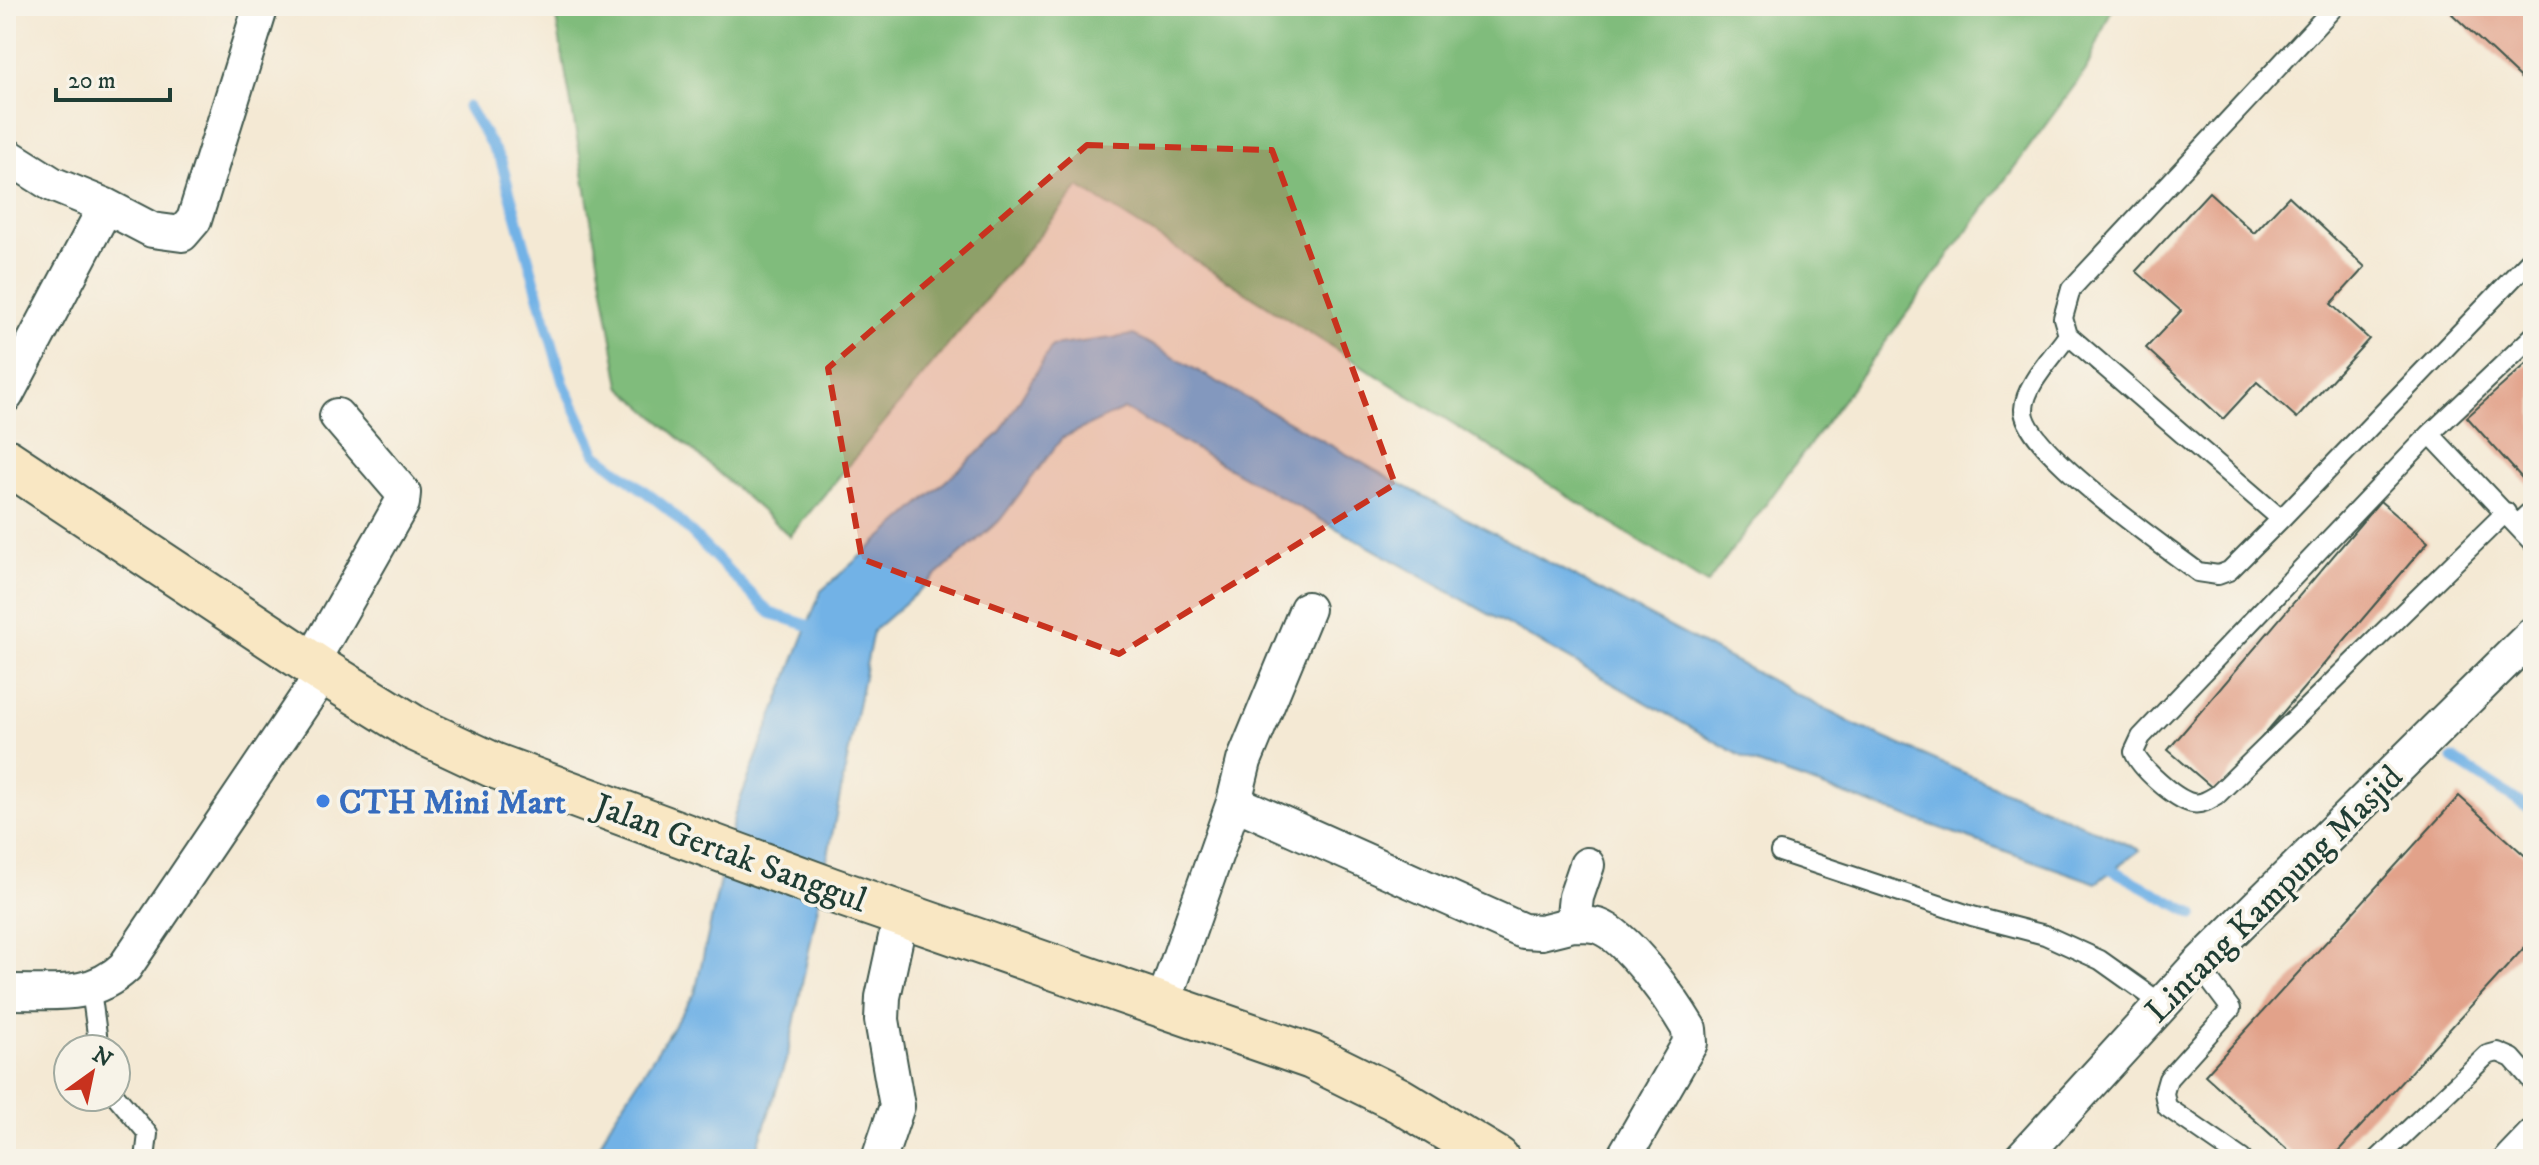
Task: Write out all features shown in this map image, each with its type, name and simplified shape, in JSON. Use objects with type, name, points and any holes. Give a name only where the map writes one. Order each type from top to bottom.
[{"type":"main road","name":"Jalan Gertak Sanggul","points":[[6,461],[414,728],[493,765],[831,890],[1312,1057],[1399,1100],[1497,1159]]},
{"type":"street","points":[[6,155],[52,184],[106,206],[152,230],[173,236],[182,234],[194,220],[261,6]]},
{"type":"street","points":[[6,395],[106,206]]},
{"type":"street","points":[[6,992],[91,990],[109,982],[125,967],[318,668],[402,503],[403,493],[337,416]]},
{"type":"street","points":[[1163,1004],[1234,802],[1244,761],[1307,609]]},
{"type":"street","name":"Lintang Kampung Masjid","points":[[2024,1158],[2198,965],[2533,634]]},
{"type":"street","points":[[1234,802],[1523,931],[1541,932],[1573,924],[1598,926],[1626,948],[1689,1029],[1690,1043],[1623,1159]]},
{"type":"street","points":[[1573,924],[1576,897],[1587,865]]},
{"type":"street","points":[[879,1159],[897,1106],[882,1020],[883,997],[901,914]]},
{"type":"street","points":[[2512,1159],[2533,1137]]},
{"type":"lane","points":[[2281,519],[2068,335],[2063,318],[2071,289],[2335,6]]},
{"type":"lane","points":[[2068,335],[2027,394],[2024,411],[2030,432],[2063,465],[2198,572],[2218,575],[2229,571],[2281,519],[2533,257]]},
{"type":"lane","points":[[2533,336],[2430,434],[2141,737],[2134,752],[2140,767],[2191,803],[2206,802],[2217,795],[2512,518],[2533,509]]},
{"type":"lane","points":[[2430,434],[2533,543]]},
{"type":"lane","points":[[1780,852],[1972,916],[2045,935],[2100,960],[2162,1004]]},
{"type":"lane","points":[[2198,965],[2231,1009],[2168,1079],[2164,1093],[2167,1107],[2242,1159]]},
{"type":"lane","points":[[91,990],[97,1033]]},
{"type":"lane","points":[[2378,1159],[2487,1055],[2498,1052],[2512,1058],[2533,1082]]},
{"type":"lane","points":[[130,1113],[148,1134],[145,1159]]},
{"type":"highlighted area","points":[[1087,145],[1272,150],[1395,484],[1119,654],[862,559],[828,368]]},
{"type":"green space","points":[[554,6],[2113,6],[2086,70],[1707,584],[1079,187],[790,536],[620,386]]},
{"type":"water","points":[[1134,335],[1393,480],[1851,723],[2140,850],[2096,883],[1752,762],[1124,409],[1062,438],[1000,520],[873,631],[788,1054],[754,1159],[593,1159],[610,1124],[695,993],[735,813],[821,591],[999,434],[1052,346]]},
{"type":"building","points":[[2460,6],[2533,6],[2533,80],[2528,85],[2452,14]]},
{"type":"building","points":[[2209,192],[2254,233],[2289,196],[2365,267],[2331,304],[2369,339],[2297,418],[2257,382],[2223,419],[2146,348],[2181,311],[2136,271]]},
{"type":"building","points":[[2533,358],[2533,486],[2531,488],[2467,417]]},
{"type":"building","points":[[2380,501],[2428,542],[2216,791],[2168,750]]},
{"type":"building","points":[[2459,796],[2533,863],[2533,938],[2331,1159],[2298,1159],[2205,1075]]},
{"type":"waterway","points":[[468,107],[501,161],[563,382],[596,454],[668,509],[770,613],[819,629]]},
{"type":"waterway","points":[[2453,759],[2533,811]]},
{"type":"waterway","points":[[2100,863],[2194,914]]},
{"type":"place","name":"CTH Mini Mart","points":[[323,801]]}]
